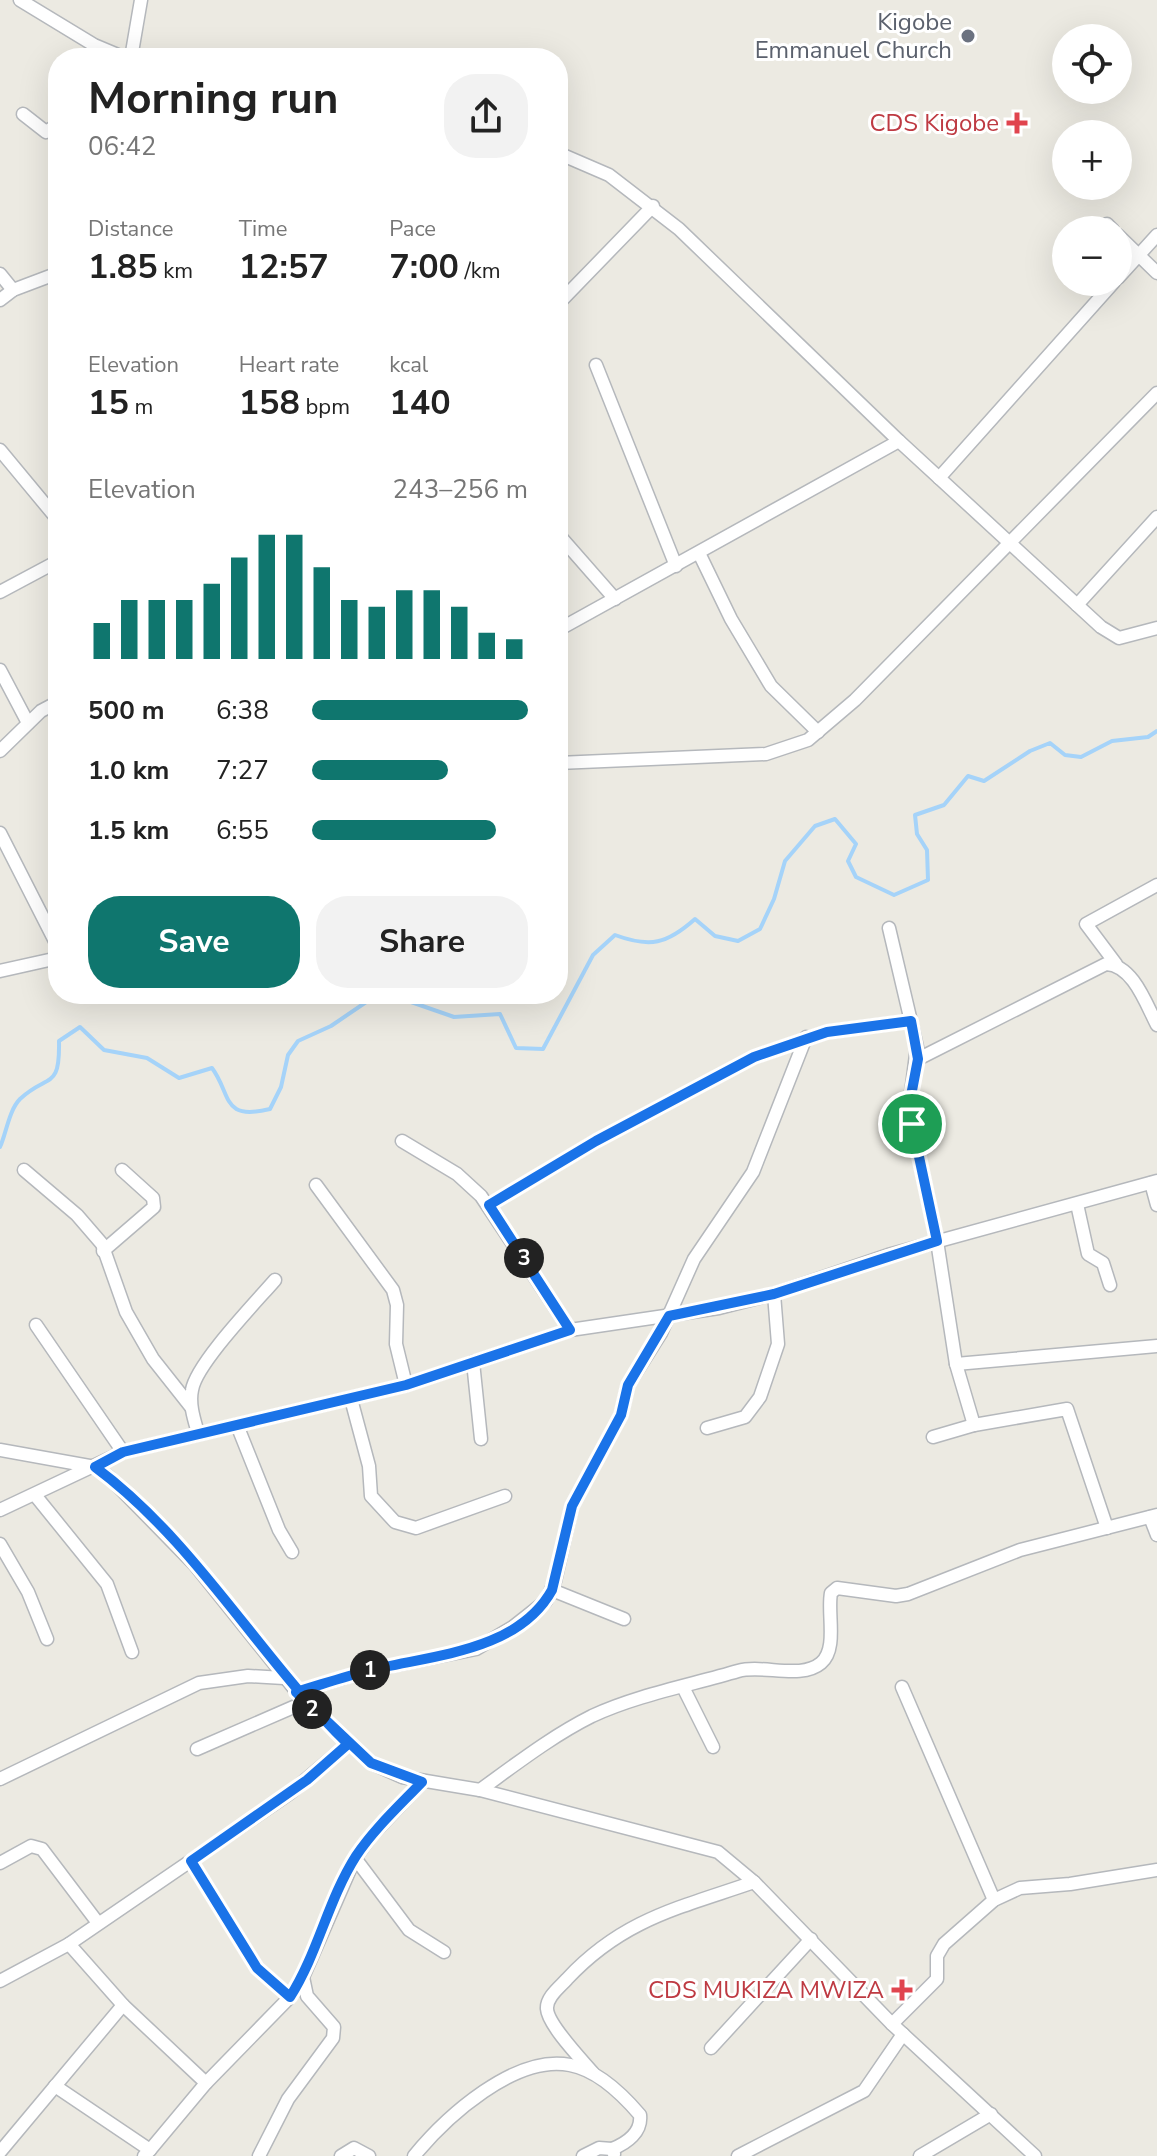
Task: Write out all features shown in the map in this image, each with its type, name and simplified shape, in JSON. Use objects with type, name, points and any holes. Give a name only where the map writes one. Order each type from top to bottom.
[{"type":"street","points":[[20,0],[104,48]]},
{"type":"street","points":[[123,48],[141,0]]},
{"type":"street","points":[[23,114],[48,131]]},
{"type":"street","points":[[568,157],[609,175],[653,206],[795,337],[899,441],[1101,627],[1119,638],[1157,628]]},
{"type":"street","points":[[568,294],[653,206]]},
{"type":"street","points":[[1132,263],[1157,235]]},
{"type":"street","points":[[1132,248],[1157,273]]},
{"type":"street","points":[[0,274],[13,290]]},
{"type":"street","points":[[0,300],[13,290],[48,277]]},
{"type":"street","points":[[939,478],[1102,296]]},
{"type":"street","points":[[596,365],[676,566]]},
{"type":"street","points":[[568,763],[766,754],[785,750],[818,732],[855,700],[1157,393]]},
{"type":"street","points":[[568,625],[899,441]]},
{"type":"street","points":[[0,450],[48,508]]},
{"type":"street","points":[[1077,605],[1157,517]]},
{"type":"street","points":[[568,545],[615,599]]},
{"type":"street","points":[[699,553],[731,619],[771,686],[818,732]]},
{"type":"street","points":[[0,592],[48,566]]},
{"type":"street","points":[[0,670],[28,723]]},
{"type":"street","points":[[0,751],[28,723],[48,709]]},
{"type":"street","points":[[0,833],[48,927]]},
{"type":"street","points":[[1157,885],[1086,924],[1116,964],[1125,971],[1157,1025]]},
{"type":"street","points":[[889,928],[918,1059],[910,1101],[912,1124],[937,1241],[956,1364],[974,1425]]},
{"type":"street","points":[[0,971],[48,960]]},
{"type":"street","points":[[918,1059],[1070,981],[1106,964],[1116,964]]},
{"type":"street","points":[[489,1205],[596,1141],[754,1057],[806,1037],[859,1025],[911,1021]]},
{"type":"street","points":[[197,1749],[301,1697],[366,1671],[476,1649],[532,1613],[552,1590],[572,1506],[621,1415],[628,1385],[669,1316],[694,1259],[753,1172],[806,1037]]},
{"type":"street","points":[[402,1141],[457,1174],[489,1205],[570,1330]]},
{"type":"street","points":[[24,1170],[77,1215],[102,1244],[133,1324],[153,1359],[191,1407]]},
{"type":"street","points":[[103,1251],[154,1207],[153,1198],[122,1170]]},
{"type":"street","points":[[0,1510],[123,1452],[406,1385],[570,1330],[669,1316],[774,1294],[937,1241],[1154,1182],[1157,1205]]},
{"type":"street","points":[[316,1185],[393,1290],[397,1305],[396,1344],[406,1385]]},
{"type":"street","points":[[1077,1204],[1088,1254],[1103,1263],[1110,1285]]},
{"type":"street","points":[[198,1433],[191,1407],[192,1387],[235,1325],[275,1280]]},
{"type":"street","points":[[707,1428],[745,1417],[760,1397],[778,1344],[774,1294]]},
{"type":"street","points":[[36,1325],[123,1452]]},
{"type":"street","points":[[956,1364],[1157,1346]]},
{"type":"street","points":[[473,1362],[481,1439]]},
{"type":"street","points":[[351,1399],[369,1466],[371,1496],[395,1522],[416,1528],[505,1496]]},
{"type":"street","points":[[933,1437],[974,1425],[1067,1409],[1107,1528]]},
{"type":"street","points":[[237,1425],[279,1530],[292,1552]]},
{"type":"street","points":[[0,1450],[95,1467],[123,1489],[179,1546],[301,1697],[371,1763],[422,1782],[480,1790],[543,1809],[718,1852],[754,1882],[892,2024],[1035,2156]]},
{"type":"street","points":[[35,1495],[107,1584],[132,1652]]},
{"type":"street","points":[[480,1790],[536,1750],[594,1716],[752,1667],[807,1670],[819,1665],[830,1647],[830,1601],[831,1593],[837,1588],[896,1596],[908,1594],[1020,1550],[1154,1516],[1157,1535]]},
{"type":"street","points":[[0,1544],[28,1592],[47,1639]]},
{"type":"street","points":[[552,1590],[624,1619]]},
{"type":"street","points":[[0,1779],[199,1683],[248,1676],[284,1678]]},
{"type":"street","points":[[683,1687],[713,1747]]},
{"type":"street","points":[[902,1687],[994,1900]]},
{"type":"street","points":[[0,1981],[69,1944],[191,1861],[307,1780],[348,1744]]},
{"type":"street","points":[[55,2086],[147,2153],[206,2083],[290,1997],[303,1977],[355,1858],[371,1836],[422,1782]]},
{"type":"street","points":[[0,1863],[31,1846],[42,1849],[98,1923]]},
{"type":"street","points":[[355,1858],[409,1930],[444,1952]]},
{"type":"street","points":[[191,1861],[257,1968],[290,1997]]},
{"type":"street","points":[[892,2024],[937,1979],[937,1956],[944,1944],[994,1900],[1020,1888],[1040,1884],[1070,1884],[1157,1870]]},
{"type":"street","points":[[583,2156],[599,2148],[614,2152],[635,2134],[641,2122],[640,2115],[593,2073],[552,2022],[547,2009],[550,1998],[584,1961],[627,1928],[754,1882]]},
{"type":"street","points":[[711,2048],[811,1939]]},
{"type":"street","points":[[69,1944],[123,2005],[206,2083]]},
{"type":"street","points":[[259,2156],[288,2099],[333,2038],[334,2027],[307,1996],[303,1977]]},
{"type":"street","points":[[0,2152],[123,2005]]},
{"type":"street","points":[[738,2156],[864,2091],[903,2034]]},
{"type":"street","points":[[414,2156],[455,2111],[506,2079],[542,2064],[570,2065],[593,2073]]},
{"type":"street","points":[[920,2156],[991,2114]]},
{"type":"street","points":[[341,2156],[354,2148],[369,2156]]},
{"type":"waterway","points":[[568,1002],[593,955],[615,935],[638,942],[658,941],[676,934],[695,919],[715,936],[738,941],[760,929],[774,899],[785,861],[815,826],[835,819],[856,844],[848,861],[856,877],[894,895],[928,880],[927,850],[917,834],[915,815],[944,805],[968,776],[984,781],[1030,751],[1050,743],[1065,755],[1081,757],[1112,741],[1148,737],[1157,731]]},
{"type":"waterway","points":[[0,1147],[16,1104],[50,1079],[57,1068],[59,1041],[80,1027],[104,1050],[147,1058],[179,1078],[212,1068],[230,1103],[235,1108],[254,1112],[270,1109],[281,1087],[288,1055],[298,1041],[331,1026],[363,1004]]},
{"type":"waterway","points":[[417,1004],[454,1017],[500,1014],[516,1048],[543,1049],[567,1004]]},
{"type":"place","name":"Kigobe Emmanuel Church","points":[[968,36]]},
{"type":"place","name":"CDS Kigobe","points":[[1017,123]]},
{"type":"place","name":"CDS MUKIZA MWIZA","points":[[902,1990]]},
{"type":"route","points":[[912,1124],[910,1101],[918,1059],[911,1021],[859,1025],[778,1046],[596,1141],[489,1205],[570,1330],[406,1385],[123,1452],[95,1467],[123,1489],[179,1546],[296,1692],[348,1744],[307,1780],[191,1861],[257,1968],[290,1997],[303,1977],[355,1858],[371,1836],[422,1782],[371,1763],[296,1692],[366,1671],[476,1649],[513,1627],[546,1601],[552,1590],[572,1506],[621,1415],[628,1385],[669,1316],[719,1308],[774,1294],[937,1241],[912,1124]]}]
